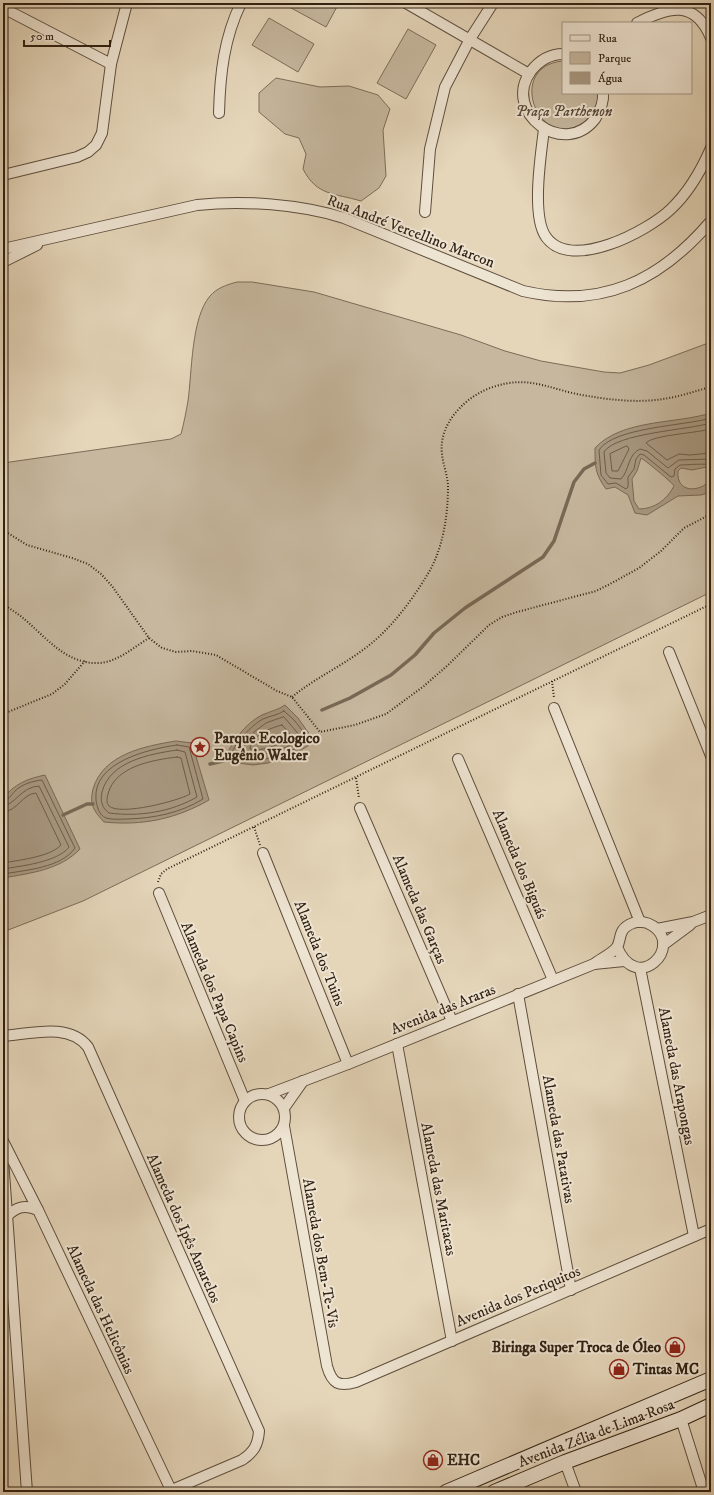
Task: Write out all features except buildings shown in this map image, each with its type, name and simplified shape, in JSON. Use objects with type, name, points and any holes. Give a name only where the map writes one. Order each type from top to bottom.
[{"type":"main road","name":"Avenida Zélia de Lima Rosa","points":[[446,1492],[711,1379]]},
{"type":"main road","name":"Avenida Zélia de Lima Rosa","points":[[494,1492],[566,1462],[681,1419],[711,1405]]},
{"type":"street","points":[[3,175],[77,157],[88,152],[96,145],[102,132],[110,64],[127,3]]},
{"type":"street","points":[[219,113],[220,75],[228,38],[241,3]]},
{"type":"street","points":[[406,3],[529,74]]},
{"type":"street","points":[[425,212],[430,149],[444,87],[470,39],[493,3]]},
{"type":"street","points":[[3,8],[110,64]]},
{"type":"street","points":[[639,22],[656,13],[686,8],[694,10],[701,17],[711,38]]},
{"type":"street","points":[[562,54],[551,56],[542,60],[529,74],[525,82],[524,101],[531,118],[544,129],[553,132],[566,134],[579,131],[586,127],[598,114],[602,106],[603,94]]},
{"type":"street","points":[[544,129],[539,169],[538,206],[545,236],[554,246],[566,250],[584,250],[604,246],[632,235],[658,220],[671,209],[698,177],[711,148]]},
{"type":"street","name":"Rua André Vercellino Marcon","points":[[3,249],[197,205],[216,203],[297,207],[324,212],[344,218],[523,291],[543,296],[579,297],[601,294],[623,288],[649,277],[671,261],[695,240],[711,221]]},
{"type":"street","name":"Rua André Vercellino Marcon","points":[[3,262],[53,237]]},
{"type":"street","points":[[669,652],[711,756]]},
{"type":"street","points":[[554,708],[640,922]]},
{"type":"street","name":"Alameda dos Biguás","points":[[458,759],[553,980]]},
{"type":"street","name":"Alameda das Garças","points":[[360,808],[452,1021]]},
{"type":"street","name":"Alameda dos Tuins","points":[[263,853],[348,1064]]},
{"type":"street","name":"Alameda dos Papa Capins","points":[[159,894],[245,1101]]},
{"type":"street","points":[[657,929],[693,922],[711,915]]},
{"type":"street","points":[[640,922],[646,923],[657,929],[662,936],[663,945],[662,954],[657,961],[649,966],[640,968],[632,966],[624,961],[617,947],[620,934],[625,928],[640,922]]},
{"type":"street","points":[[663,945],[693,922]]},
{"type":"street","points":[[594,964],[617,947]]},
{"type":"street","points":[[594,964],[624,961]]},
{"type":"street","name":"Avenida das Araras","points":[[269,1094],[348,1064],[594,964]]},
{"type":"street","name":"Alameda das Arapongas","points":[[640,968],[694,1236]]},
{"type":"street","name":"Alameda das Patativas","points":[[518,994],[571,1290]]},
{"type":"street","name":"Alameda dos Ipês Amarelos","points":[[3,1036],[67,1032],[82,1039],[88,1047],[259,1430],[258,1443],[252,1454],[242,1460],[169,1491]]},
{"type":"street","name":"Alameda das Maritacas","points":[[397,1044],[452,1340]]},
{"type":"street","points":[[284,1108],[302,1081]]},
{"type":"street","points":[[269,1094],[278,1100],[284,1108],[286,1117],[284,1126],[279,1134],[272,1140],[253,1140],[246,1135],[240,1127],[238,1118],[240,1109],[245,1101],[253,1096],[269,1094]]},
{"type":"street","name":"Alameda dos Bem-Te-Vis","points":[[284,1126],[327,1366],[330,1377],[336,1382]]},
{"type":"street","name":"Alameda das Helicônias","points":[[3,1141],[38,1210],[169,1491]]},
{"type":"street","points":[[3,1159],[27,1492]]},
{"type":"street","points":[[6,1217],[15,1209],[22,1206],[31,1207],[38,1210]]},
{"type":"street","name":"Avenida dos Periquitos","points":[[336,1382],[343,1385],[356,1382],[711,1229]]},
{"type":"street","points":[[681,1419],[704,1492]]},
{"type":"street","points":[[566,1462],[576,1492]]},
{"type":"path","points":[[292,696],[320,676],[360,653],[372,643],[398,617],[430,571],[440,543],[446,513],[448,485],[441,453],[442,438],[448,424],[467,400],[480,391],[495,386],[527,381],[588,396],[645,401],[676,397],[711,387]]},
{"type":"path","points":[[3,530],[27,545],[88,564],[101,574],[122,598],[149,638],[162,648],[176,652],[192,651],[216,655],[277,691],[292,696],[320,732],[341,729],[379,717],[424,686],[489,625],[502,617],[596,591],[639,568],[661,551],[684,528],[711,514]]},
{"type":"path","points":[[3,604],[22,617],[56,649],[70,656],[84,660],[100,663],[115,658],[129,652],[149,638]]},
{"type":"path","points":[[159,894],[158,879],[167,869],[711,604]]},
{"type":"path","points":[[3,714],[52,694],[65,684],[84,660]]},
{"type":"path","points":[[552,681],[554,708]]},
{"type":"path","points":[[356,778],[360,808]]},
{"type":"path","points":[[254,827],[263,853]]},
{"type":"green space","points":[[282,3],[339,3],[326,27]]},
{"type":"green space","points":[[269,18],[314,44],[298,72],[252,45]]},
{"type":"green space","points":[[408,29],[436,45],[406,99],[377,83]]},
{"type":"green space","name":"Praça Parthenon","points":[[562,61],[562,94],[598,94],[597,105],[593,113],[584,122],[568,129],[553,127],[542,119],[534,106],[532,91],[535,77],[545,66]]},
{"type":"green space","points":[[276,78],[320,87],[349,86],[378,95],[390,109],[383,130],[386,176],[379,188],[361,201],[320,189],[308,178],[303,169],[306,154],[299,138],[285,134],[259,112],[259,93]]},
{"type":"green space","name":"Parque Ecologico Eugênio Walter","points":[[237,282],[252,282],[314,292],[461,335],[505,351],[541,361],[604,372],[620,373],[649,365],[711,342],[711,592],[83,901],[3,932],[3,463],[171,439],[181,434],[188,401],[193,346],[199,318],[204,306],[213,293],[222,287]]},
{"type":"water","points":[[711,413],[711,471],[707,467],[692,470],[681,468],[678,471],[678,478],[684,487],[689,489],[700,487],[711,480],[711,492],[701,495],[678,496],[647,515],[635,513],[628,495],[615,487],[606,489],[596,470],[595,448],[606,439],[634,427]],"holes":[[[641,458],[674,486],[668,496],[660,503],[645,509],[639,509],[634,501],[632,479],[637,471]]]},
{"type":"water","points":[[285,705],[298,718],[312,738],[308,746],[297,752],[268,763],[253,765],[223,761],[230,747],[250,723],[262,715]]},
{"type":"water","points":[[176,741],[192,743],[209,800],[197,807],[158,820],[132,823],[104,822],[93,807],[92,795],[98,777],[106,767],[115,760],[139,749]]},
{"type":"water","points":[[45,775],[80,849],[63,862],[44,870],[3,878],[3,798],[21,783],[32,778]]},
{"type":"waterway","points":[[322,710],[350,698],[391,675],[415,655],[434,633],[465,608],[543,557],[554,541],[574,482],[584,469],[595,463]]},
{"type":"waterway","points":[[210,764],[223,761]]},
{"type":"waterway","points":[[63,815],[87,804],[93,804]]},
{"type":"place","name":"Parque Ecologico Eugênio Walter","points":[[200,747]]},
{"type":"place","name":"Biringa Super Troca de Óleo","points":[[675,1347]]},
{"type":"place","name":"Tintas MC","points":[[619,1369]]},
{"type":"place","name":"EHC","points":[[433,1460]]}]
